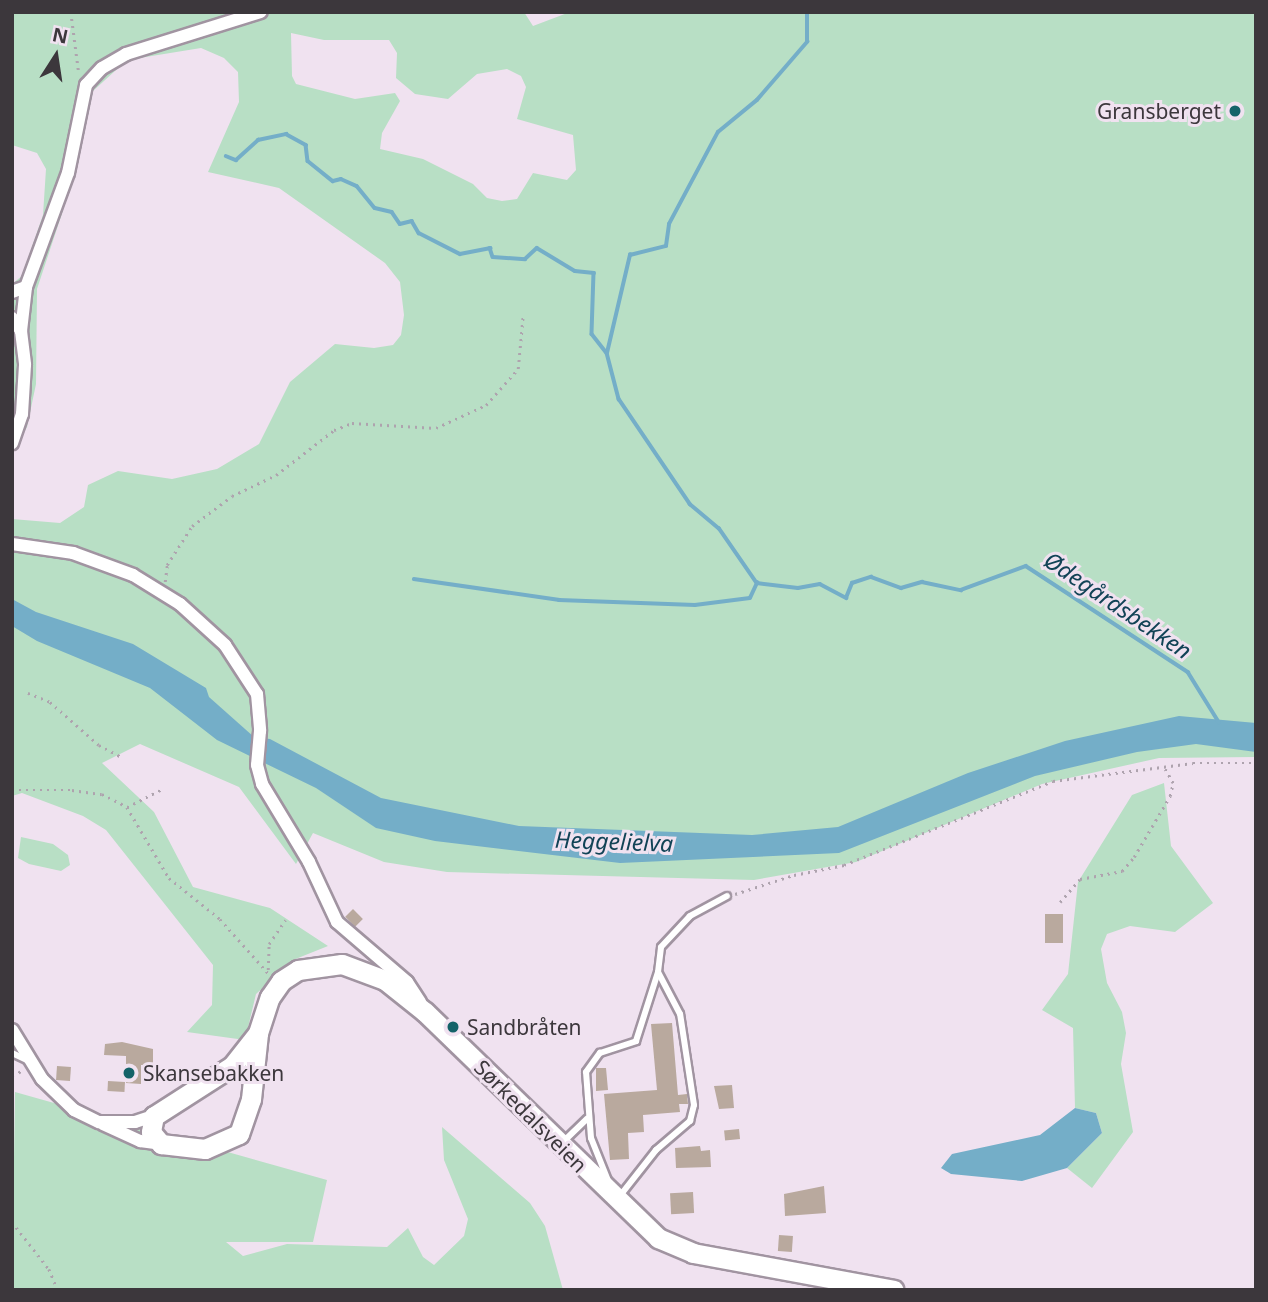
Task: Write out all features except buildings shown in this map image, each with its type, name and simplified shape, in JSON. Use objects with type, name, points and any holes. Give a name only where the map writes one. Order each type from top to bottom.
[{"type":"street","points":[[12,443],[24,387],[21,331],[26,287],[68,173],[82,99],[93,76],[126,54],[261,12]]},
{"type":"street","points":[[12,292],[26,287]]},
{"type":"street","points":[[12,318],[21,331]]},
{"type":"street","points":[[12,544],[91,558],[163,593],[202,623],[243,667],[257,694],[260,731],[257,765],[262,784],[309,862],[337,922],[407,982],[425,1012]]},
{"type":"street","name":"Sørkedalsveien","points":[[275,978],[308,966],[342,964],[385,980],[425,1012],[646,1229],[678,1248],[894,1290]]},
{"type":"street","points":[[12,1030],[62,1101],[140,1141],[205,1149],[239,1135],[251,1099],[258,1034],[275,978]]},
{"type":"street","points":[[99,1122],[154,1116],[232,1066],[258,1034]]},
{"type":"street","points":[[154,1116],[151,1132],[162,1144]]},
{"type":"lane","points":[[611,1196],[608,1175],[587,1119],[584,1080],[589,1065],[600,1053],[629,1047],[636,1041],[658,972],[661,947],[681,923],[727,896]]},
{"type":"lane","points":[[611,1196],[662,1143],[690,1121],[694,1105],[680,1014],[658,972]]},
{"type":"lane","points":[[12,1053],[32,1062]]},
{"type":"lane","points":[[560,1145],[587,1119]]},
{"type":"path","points":[[71,12],[82,99]]},
{"type":"path","points":[[163,593],[167,565],[191,526],[232,496],[276,475],[324,436],[352,423],[436,428],[486,405],[518,369],[523,315]]},
{"type":"path","points":[[28,693],[50,702],[99,745],[123,758]]},
{"type":"path","points":[[727,896],[794,875],[844,865],[1053,781],[1216,761],[1256,763]]},
{"type":"path","points":[[1060,901],[1080,878],[1122,871],[1134,857],[1170,796],[1172,783],[1165,769]]},
{"type":"path","points":[[127,807],[162,789]]},
{"type":"path","points":[[12,790],[72,790],[102,794],[127,807],[169,878],[220,919],[275,978]]},
{"type":"path","points":[[275,978],[269,944],[285,920]]},
{"type":"path","points":[[12,1144],[12,1167]]},
{"type":"path","points":[[12,1222],[49,1269],[58,1290]]},
{"type":"green space","points":[[12,12],[524,12],[533,26],[570,12],[1256,12],[1256,757],[1159,758],[1042,784],[856,862],[754,880],[447,872],[384,862],[313,833],[296,864],[239,787],[140,744],[102,763],[154,812],[193,887],[270,908],[328,946],[293,960],[256,994],[245,1040],[187,1032],[212,1005],[213,965],[106,830],[83,816],[22,793],[12,796],[12,519],[60,523],[84,507],[88,485],[118,471],[172,479],[217,469],[259,444],[290,382],[335,344],[374,348],[393,345],[401,335],[404,315],[400,282],[385,263],[279,188],[208,172],[239,102],[238,72],[224,58],[201,48],[127,60],[93,91],[77,168],[37,289],[36,384],[27,427],[12,453],[12,284],[22,276],[43,215],[46,169],[37,153],[12,145]],"holes":[[[291,33],[324,40],[389,40],[397,53],[396,78],[415,94],[448,99],[477,74],[507,69],[521,76],[526,87],[517,119],[573,135],[576,170],[567,180],[533,173],[517,199],[502,201],[487,198],[473,184],[423,159],[380,149],[382,133],[400,101],[395,93],[355,99],[296,84],[292,76]]]},
{"type":"green space","points":[[1164,783],[1171,846],[1213,903],[1175,932],[1130,926],[1107,934],[1101,949],[1107,983],[1122,1012],[1126,1033],[1121,1064],[1133,1132],[1092,1188],[1067,1168],[1102,1133],[1096,1113],[1075,1108],[1073,1028],[1042,1010],[1068,974],[1078,882],[1132,795]]},
{"type":"green space","points":[[21,837],[53,844],[68,855],[70,865],[61,871],[29,864],[18,858]]},
{"type":"green space","points":[[15,1092],[327,1180],[313,1242],[226,1242],[243,1256],[287,1244],[387,1247],[408,1228],[423,1257],[434,1265],[464,1236],[468,1219],[444,1160],[442,1127],[530,1203],[545,1226],[563,1290],[12,1290]]},
{"type":"water","name":"Heggelielva","points":[[12,599],[36,612],[133,644],[206,688],[209,697],[254,737],[270,739],[381,798],[519,826],[752,835],[838,827],[968,773],[1065,741],[1179,716],[1256,723],[1256,752],[1196,744],[1137,752],[1035,776],[839,853],[620,863],[435,841],[376,828],[316,788],[217,740],[150,688],[37,641],[12,626]]},
{"type":"water","points":[[1075,1108],[1096,1113],[1102,1133],[1067,1168],[1022,1181],[951,1174],[941,1168],[952,1154],[1040,1135]]},
{"type":"waterway","points":[[607,353],[630,255],[666,246],[669,224],[718,132],[757,100],[807,42],[807,12]]},
{"type":"waterway","name":"Ødegårdsbekken","points":[[226,156],[236,160],[258,140],[286,134],[306,145],[308,161],[333,181],[341,179],[357,186],[375,208],[392,212],[400,224],[412,221],[419,233],[460,254],[490,248],[493,257],[525,259],[537,248],[575,271],[594,273],[592,334],[607,353],[619,399],[690,504],[719,528],[757,583],[798,588],[820,584],[846,598],[852,583],[871,577],[901,588],[922,582],[961,590],[1026,566],[1188,672],[1219,722]]},
{"type":"waterway","points":[[414,579],[559,600],[695,605],[750,598],[757,583]]},
{"type":"place","name":"Gransberget","points":[[1235,111]]},
{"type":"place","name":"Sandbråten","points":[[453,1027]]},
{"type":"place","name":"Skansebakken","points":[[129,1073]]}]
